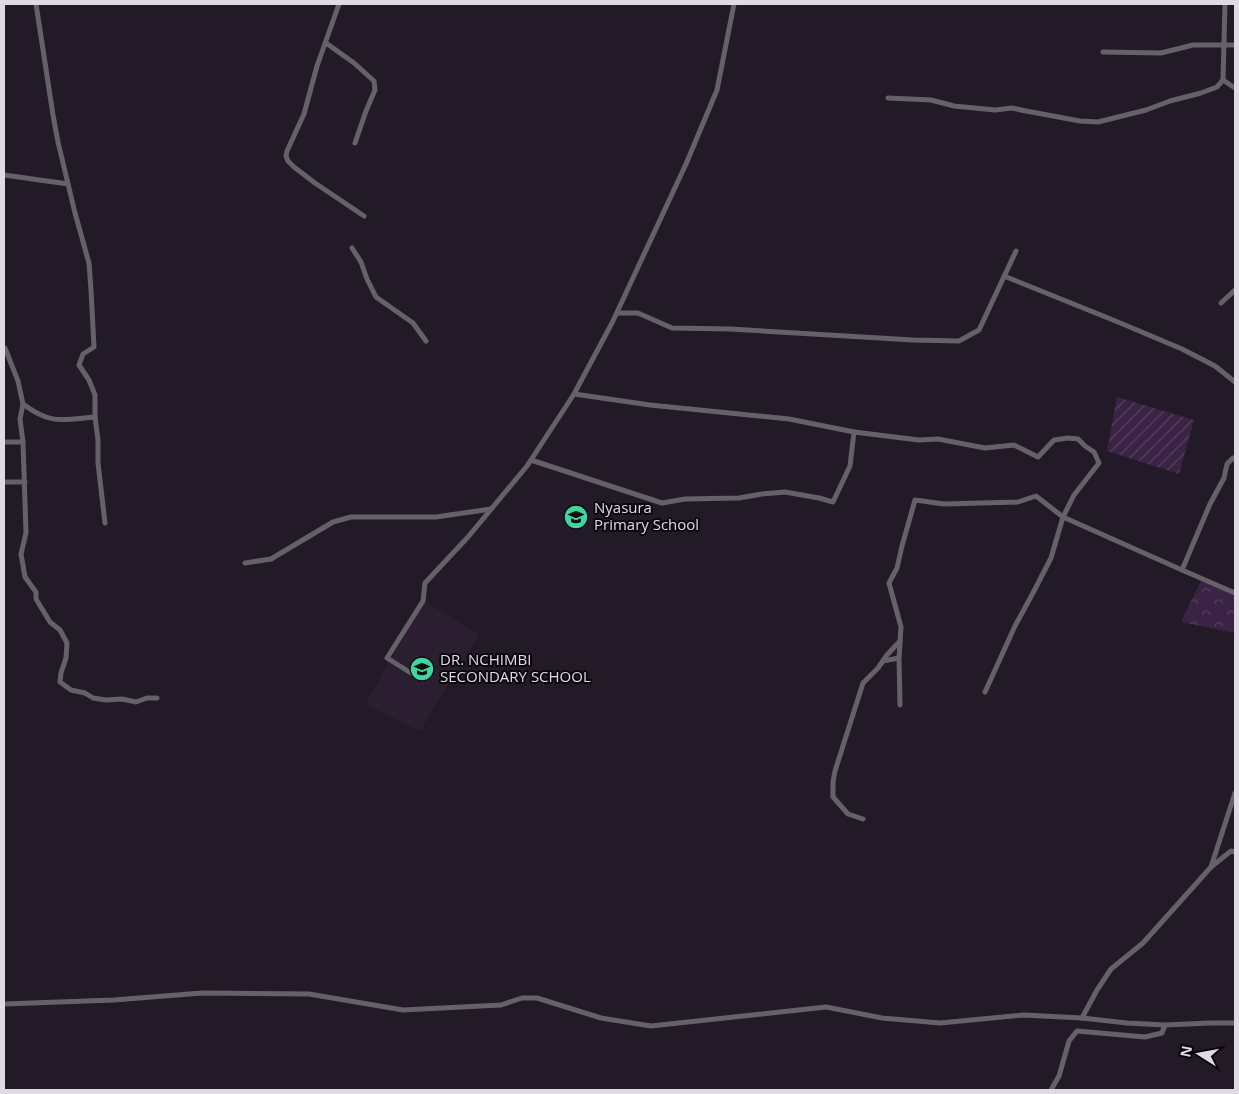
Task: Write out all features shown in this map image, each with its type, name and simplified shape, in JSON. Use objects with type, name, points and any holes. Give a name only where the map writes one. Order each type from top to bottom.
[{"type":"street","points":[[36,4],[53,115],[68,184],[89,263],[94,347],[83,354],[79,365],[90,380],[95,395],[98,463],[105,523]]},
{"type":"street","points":[[339,4],[317,66],[304,114],[286,156],[288,161],[294,166],[364,216]]},
{"type":"street","points":[[411,673],[386,658],[423,601],[425,583],[468,537],[531,460],[574,394],[617,313],[686,164],[717,90],[734,4]]},
{"type":"street","points":[[888,98],[930,100],[954,106],[994,110],[1012,108],[1080,121],[1098,122],[1146,110],[1217,87],[1223,80],[1225,4]]},
{"type":"street","points":[[326,43],[354,63],[374,81],[375,90],[355,143]]},
{"type":"street","points":[[1104,52],[1161,53],[1193,45],[1235,45]]},
{"type":"street","points":[[1223,80],[1235,88]]},
{"type":"street","points":[[4,176],[68,184]]},
{"type":"street","points":[[352,248],[361,262],[376,297],[413,323],[426,341]]},
{"type":"street","points":[[617,313],[638,313],[672,328],[730,329],[959,341],[979,330],[1016,251]]},
{"type":"street","points":[[1004,276],[1182,349],[1215,366],[1235,382]]},
{"type":"street","points":[[1221,303],[1235,290]]},
{"type":"street","points":[[5,348],[18,381],[23,404],[20,419],[23,442],[26,533],[21,554],[25,577],[36,592],[36,599],[50,622],[60,630],[67,644],[66,658],[60,682],[71,690],[85,693],[93,698],[106,700],[122,699],[136,702],[147,698],[157,698]]},
{"type":"street","points":[[574,394],[650,405],[789,419],[854,432],[919,440],[938,439],[985,448],[1014,445],[1038,456],[1054,440],[1078,439],[1094,452],[1099,463],[1074,495],[1063,517],[1051,558],[1015,626],[985,692]]},
{"type":"street","points":[[23,404],[35,413],[50,419],[95,417]]},
{"type":"street","points":[[531,460],[662,502],[686,499],[739,498],[784,492],[833,502],[850,466],[854,432]]},
{"type":"street","points":[[4,442],[23,442]]},
{"type":"street","points":[[1182,570],[1210,504],[1224,478],[1227,464],[1233,458],[1235,459]]},
{"type":"street","points":[[4,482],[24,482]]},
{"type":"street","points":[[900,705],[899,658],[901,627],[889,583],[897,568],[915,500],[944,504],[1018,502],[1036,496],[1063,517],[1235,593]]},
{"type":"street","points":[[245,563],[270,559],[332,522],[351,517],[436,517],[491,509]]},
{"type":"street","points":[[863,819],[848,814],[833,797],[835,771],[863,683],[901,641]]},
{"type":"street","points":[[883,661],[899,658]]},
{"type":"street","points":[[1211,866],[1235,793]]},
{"type":"street","points":[[1082,1018],[1111,969],[1143,943],[1211,866],[1232,851],[1235,852]]},
{"type":"street","points":[[4,1004],[114,1000],[202,993],[309,994],[403,1010],[502,1005],[522,998],[537,998],[601,1018],[652,1026],[826,1007],[882,1018],[940,1023],[1023,1015],[1165,1025],[1235,1023]]},
{"type":"street","points":[[1051,1090],[1059,1076],[1069,1041],[1077,1032],[1145,1037],[1162,1033],[1165,1025]]},
{"type":"shaded area","name":"DR. NCHIMBI SECONDARY SCHOOL","points":[[423,601],[479,634],[420,731],[366,704]]},
{"type":"green space","points":[[1117,397],[1194,420],[1179,474],[1107,451]]},
{"type":"green space","points":[[1202,579],[1235,594],[1235,633],[1181,622]]},
{"type":"place","name":"Nyasura Primary School","points":[[576,517]]},
{"type":"place","name":"DR. NCHIMBI SECONDARY SCHOOL","points":[[422,669]]}]
